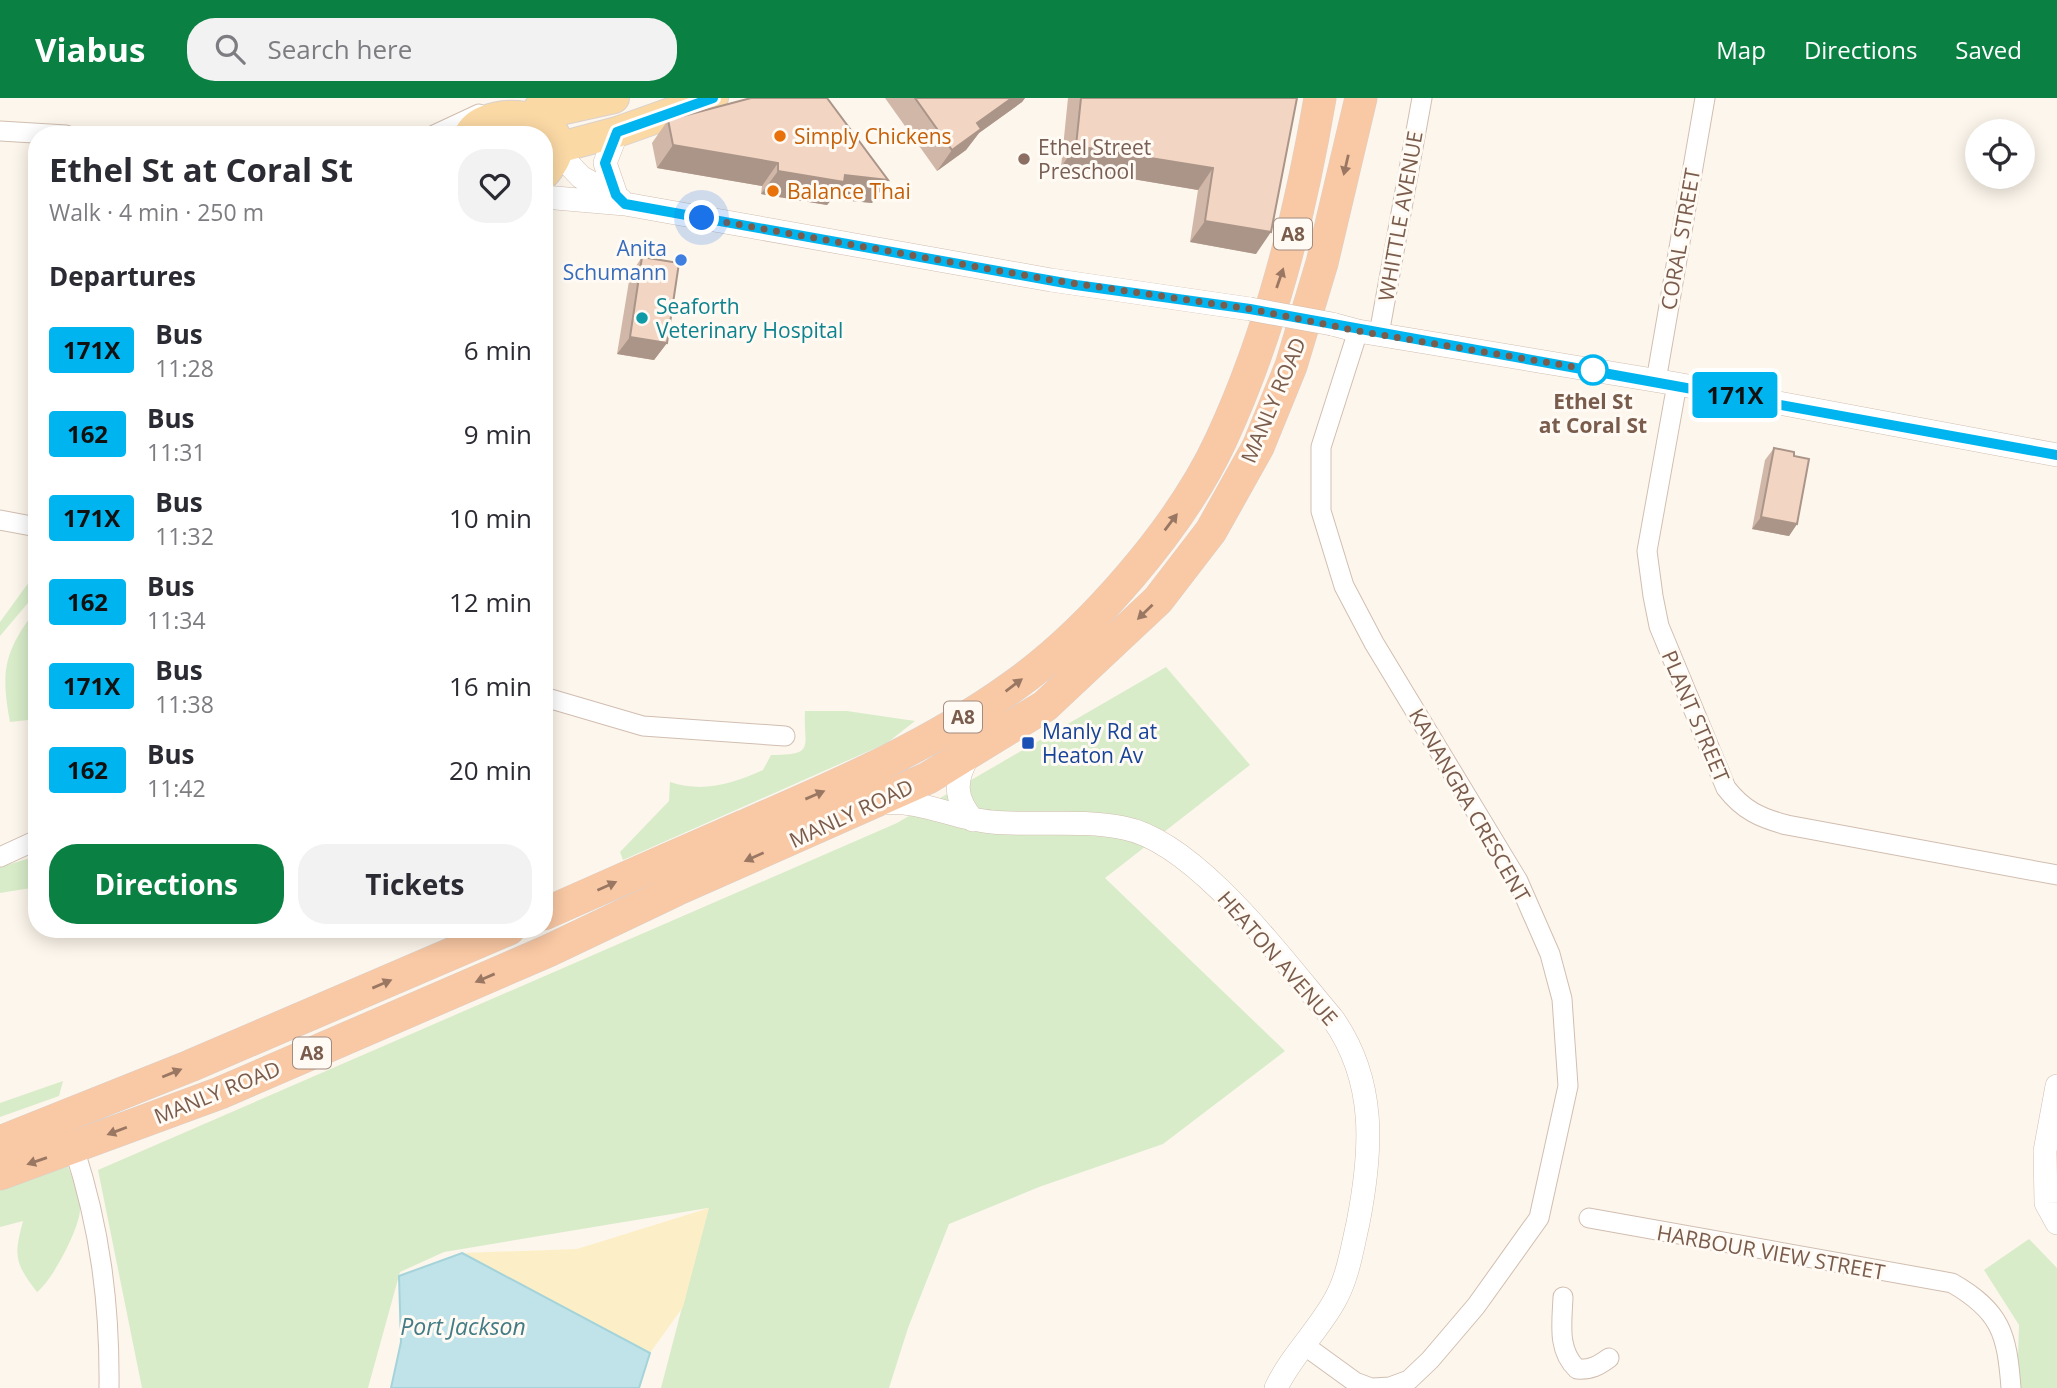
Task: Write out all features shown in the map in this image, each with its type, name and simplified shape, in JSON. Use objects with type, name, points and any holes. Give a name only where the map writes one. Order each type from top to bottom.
[{"type":"highway","name":"MANLY ROAD","points":[[553,910],[873,768],[1013,687],[1086,624],[1130,576],[1178,513],[1220,443],[1251,367],[1284,267],[1298,215],[1320,98]]},
{"type":"highway","name":"MANLY ROAD","points":[[0,1174],[220,1093],[548,951],[676,890],[874,803],[969,755],[1045,706],[1079,677],[1158,600],[1211,531],[1258,447],[1291,366],[1322,263],[1361,98]]},
{"type":"highway","name":"MANLY ROAD","points":[[0,1142],[488,938]]},
{"type":"highway","points":[[64,1117],[74,1148]]},
{"type":"main road","points":[[477,115],[506,99],[521,99],[564,109],[614,98]]},
{"type":"main road","points":[[553,158],[713,98]]},
{"type":"main road","points":[[535,103],[553,126]]},
{"type":"street","name":"WHITTLE AVENUE","points":[[1368,333],[1422,98]]},
{"type":"street","name":"CORAL STREET","points":[[1666,383],[1705,98]]},
{"type":"street","points":[[453,126],[477,115]]},
{"type":"street","points":[[0,131],[28,133]]},
{"type":"street","points":[[617,132],[605,163],[621,200]]},
{"type":"street","points":[[553,159],[621,200]]},
{"type":"street","points":[[553,197],[621,200],[1088,287],[1250,309],[1368,333],[1666,383],[2057,455]]},
{"type":"street","name":"KANANGRA CRESCENT","points":[[1304,1345],[1355,1382],[1372,1388],[1390,1387],[1409,1380],[1430,1360],[1476,1306],[1539,1218],[1568,1086],[1562,999],[1550,954],[1518,881],[1374,643],[1344,586],[1321,511],[1321,447],[1368,333]]},
{"type":"street","name":"PLANT STREET","points":[[1666,383],[1647,551],[1659,626],[1726,788],[1740,806],[1760,818],[1787,825],[2057,876]]},
{"type":"street","points":[[0,520],[28,525]]},
{"type":"street","points":[[553,700],[643,726],[785,736]]},
{"type":"street","points":[[969,755],[961,768],[957,789],[965,811],[973,820]]},
{"type":"street","name":"HEATON AVENUE","points":[[874,803],[910,802],[973,820],[1126,828],[1166,846],[1208,878],[1334,1018],[1358,1063],[1369,1112],[1365,1179],[1345,1276],[1331,1307],[1276,1388]]},
{"type":"street","points":[[0,857],[28,845]]},
{"type":"street","points":[[2057,1086],[2045,1151],[2046,1203],[2057,1223]]},
{"type":"street","points":[[74,1148],[91,1199],[110,1322],[109,1388]]},
{"type":"street","name":"HARBOUR VIEW STREET","points":[[1589,1219],[1952,1283],[1978,1297],[1996,1318],[2006,1339],[2011,1388]]},
{"type":"street","points":[[1563,1297],[1562,1341],[1572,1364],[1577,1369],[1586,1369],[1597,1367],[1609,1358]]},
{"type":"green space","points":[[28,583],[28,603],[0,636],[0,622]]},
{"type":"green space","points":[[28,621],[28,720],[10,722],[6,674],[18,636]]},
{"type":"green space","points":[[1166,667],[1250,765],[1105,878],[1285,1051],[1163,1144],[1039,1187],[949,1224],[908,1328],[889,1388],[661,1388],[708,1208],[444,1252],[400,1272],[368,1388],[142,1388],[98,1170],[897,823]]},
{"type":"green space","points":[[805,711],[847,711],[915,721],[887,743],[623,860],[620,852],[669,801],[670,782],[694,787],[729,783],[763,770],[771,755],[801,751],[805,741]]},
{"type":"green space","points":[[28,859],[28,888],[0,893],[0,867]]},
{"type":"green space","points":[[63,1081],[59,1096],[0,1117],[0,1103]]},
{"type":"green space","points":[[68,1166],[79,1199],[79,1218],[57,1266],[37,1292],[20,1266],[18,1258],[23,1221],[0,1227],[0,1190]]},
{"type":"green space","points":[[2029,1239],[2057,1268],[2057,1388],[2017,1388],[2019,1325],[1984,1270]]},
{"type":"sand","points":[[709,1208],[683,1307],[650,1353],[462,1253],[577,1249]]},
{"type":"water","name":"Port Jackson","points":[[462,1253],[650,1353],[639,1388],[391,1388],[401,1342],[399,1276]]},
{"type":"building","points":[[751,98],[827,98],[888,180],[845,175],[844,182],[778,171],[778,163],[673,145],[668,120]]},
{"type":"building","points":[[915,98],[1012,98],[977,123],[981,129],[952,150]]},
{"type":"building","points":[[1081,98],[1297,98],[1271,232],[1205,221],[1213,168],[1076,146]]},
{"type":"building","points":[[642,257],[679,263],[667,343],[630,337]]},
{"type":"building","points":[[1774,448],[1794,452],[1794,456],[1809,459],[1797,524],[1761,517]]},
{"type":"bus line","name":"171X","points":[[713,98],[617,132],[606,153],[605,163],[616,195],[625,204],[1076,285],[1250,309],[1358,331],[1677,384],[2057,455]]},
{"type":"place","name":"Simply Chickens","points":[[780,136]]},
{"type":"place","name":"Ethel Street Preschool","points":[[1024,159]]},
{"type":"place","name":"Balance Thai","points":[[773,191]]},
{"type":"place","name":"Anita Schumann","points":[[681,260]]},
{"type":"place","name":"Seaforth Veterinary Hospital","points":[[642,318]]},
{"type":"place","name":"Ethel St at Coral St","points":[[1593,370]]},
{"type":"place","name":"Manly Rd at Heaton Av","points":[[1028,743]]},
{"type":"route","points":[[702,218],[1150,297],[1250,309],[1358,331],[1605,372],[1593,370]]}]
